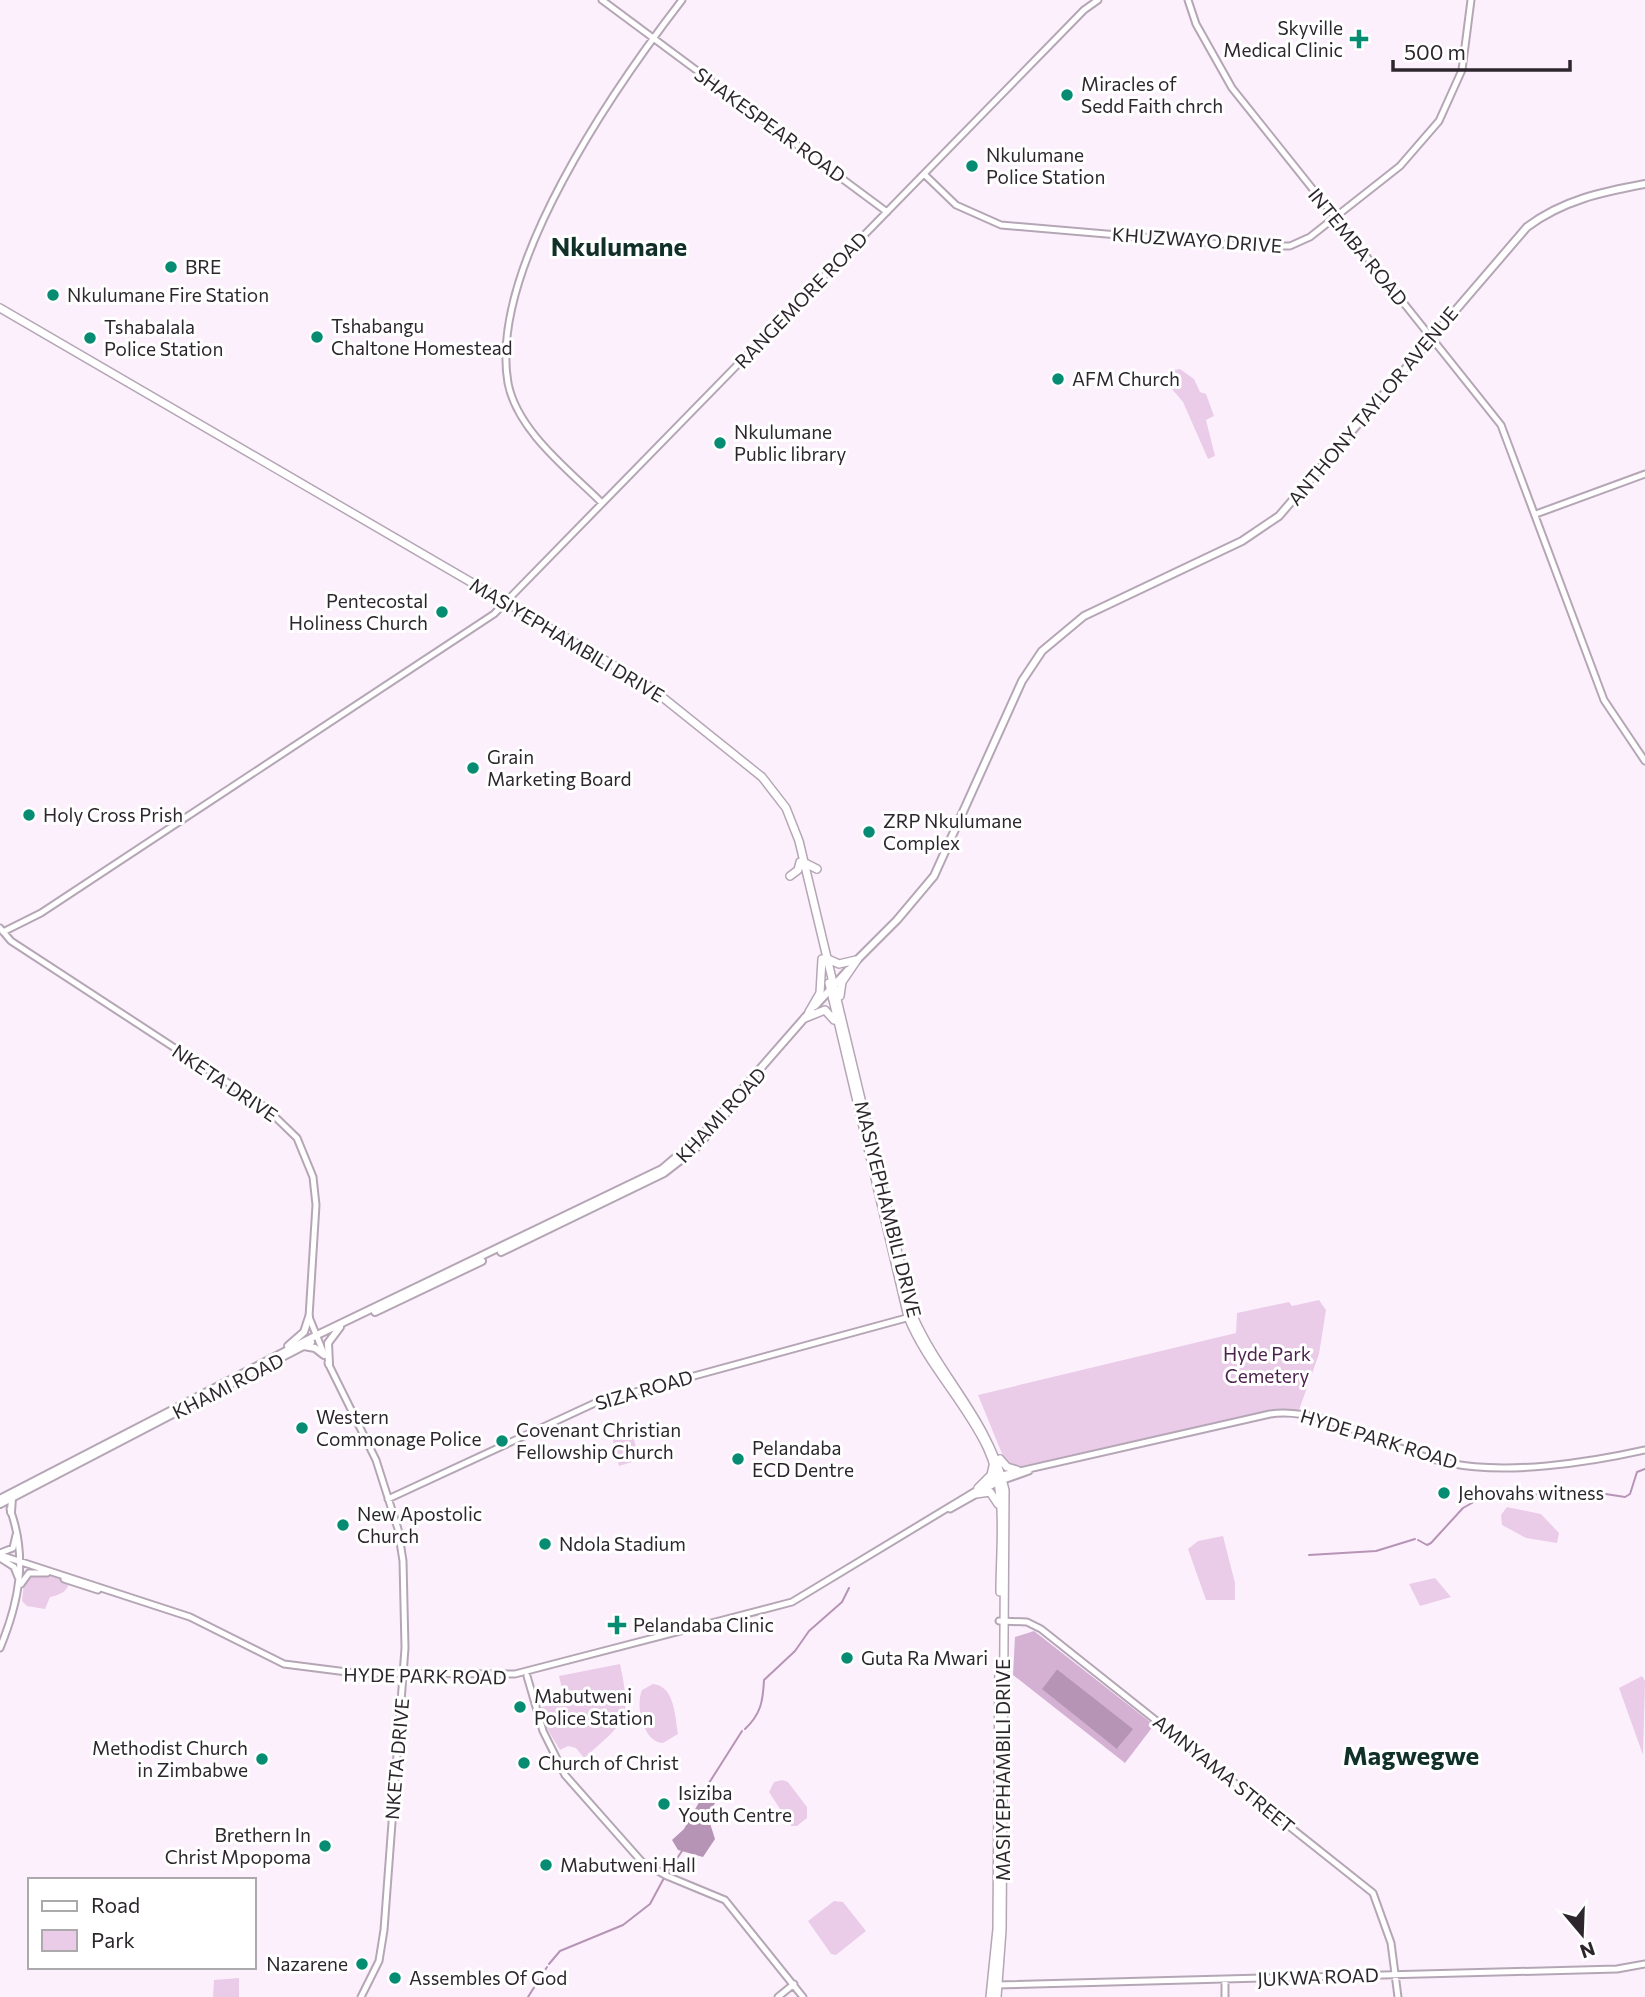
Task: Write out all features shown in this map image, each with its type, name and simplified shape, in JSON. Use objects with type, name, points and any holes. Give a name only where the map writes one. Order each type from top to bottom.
[{"type":"main road","name":"ANTHONY TAYLOR AVENUE","points":[[775,1054],[832,986],[897,920],[934,876],[1022,681],[1042,651],[1084,616],[1242,541],[1279,516],[1323,468],[1503,253],[1539,218],[1580,198],[1645,184]]},
{"type":"main road","name":"MASIYEPHAMBILI DRIVE","points":[[0,308],[504,604],[646,684],[749,765],[772,787],[786,808],[802,862],[832,986],[839,1030],[910,1317],[918,1340],[978,1430],[1006,1490],[1002,1930],[995,1985],[990,1997]]},
{"type":"main road","points":[[802,862],[817,869],[806,880],[791,876],[802,862]]},
{"type":"main road","points":[[807,1015],[820,993],[825,958],[839,964],[857,960]]},
{"type":"main road","points":[[840,1007],[842,982],[857,960]]},
{"type":"main road","name":"MASIYEPHAMBILI DRIVE","points":[[832,986],[840,1007],[910,1317],[982,1427],[997,1456],[1005,1620]]},
{"type":"main road","points":[[807,1015],[821,1010],[828,1011],[839,1030]]},
{"type":"main road","name":"KHAMI ROAD","points":[[4,1501],[276,1356],[664,1173],[705,1138],[775,1054]]},
{"type":"main road","name":"KHAMI ROAD","points":[[4,1501],[316,1338],[662,1169],[703,1134],[775,1054]]},
{"type":"main road","points":[[276,1356],[302,1335],[309,1317]]},
{"type":"main road","points":[[329,1364],[328,1343],[340,1328]]},
{"type":"main road","points":[[303,1347],[312,1346],[324,1355]]},
{"type":"main road","points":[[997,1456],[1016,1472],[1006,1490]]},
{"type":"main road","points":[[977,1491],[991,1475],[993,1465]]},
{"type":"main road","points":[[977,1491],[992,1493],[1000,1511]]},
{"type":"main road","points":[[4,1501],[11,1512]]},
{"type":"main road","name":"MASIYEPHAMBILI DRIVE","points":[[995,1985],[997,1997]]},
{"type":"street","name":"SHAKESPEAR ROAD","points":[[602,0],[887,212]]},
{"type":"street","points":[[602,503],[533,433],[509,385],[508,334],[524,272],[542,223],[612,95],[682,0]]},
{"type":"street","name":"RANGEMORE ROAD","points":[[1,930],[41,914],[485,621],[1084,10],[1098,0]]},
{"type":"street","name":"INTEMBA ROAD","points":[[1188,0],[1196,24],[1232,88],[1504,430],[1604,700],[1645,761]]},
{"type":"street","name":"KHUZWAYO DRIVE","points":[[924,174],[956,205],[1009,226],[1281,248],[1310,237],[1400,166],[1441,118],[1462,70],[1471,0]]},
{"type":"street","points":[[1536,514],[1645,474]]},
{"type":"street","name":"NKETA DRIVE","points":[[1,930],[11,942],[265,1107],[293,1132],[308,1160],[315,1189],[309,1317],[324,1355],[372,1450],[388,1499],[403,1561],[406,1620],[404,1675],[382,1946],[377,1968],[361,1997]]},
{"type":"street","name":"SIZA ROAD","points":[[388,1499],[594,1402],[910,1317]]},
{"type":"street","name":"HYDE PARK ROAD","points":[[21,1563],[202,1625],[257,1657],[281,1667],[338,1675],[495,1675],[527,1672],[782,1605],[806,1595],[977,1491],[1016,1472],[1280,1412],[1321,1419],[1390,1445],[1459,1465],[1557,1465],[1645,1450]]},
{"type":"street","name":"HYDE PARK ROAD","points":[[0,1556],[198,1620],[256,1653],[285,1664],[338,1672],[498,1679],[527,1676],[793,1605],[977,1491]]},
{"type":"street","points":[[11,1512],[21,1563],[20,1587]]},
{"type":"street","points":[[17,1532],[13,1548],[0,1556],[16,1570],[20,1587]]},
{"type":"street","points":[[0,1648],[20,1587],[29,1573],[47,1573]]},
{"type":"street","name":"AMNYAMA STREET","points":[[1005,1620],[1032,1624],[1050,1635],[1368,1888],[1375,1896],[1386,1923],[1398,1997]]},
{"type":"street","points":[[527,1676],[543,1731],[565,1776],[642,1862],[667,1876],[725,1900],[803,1997]]},
{"type":"street","name":"JUKWA ROAD","points":[[995,1985],[1617,1969],[1645,1964]]},
{"type":"street","points":[[1225,1979],[1225,1997]]},
{"type":"street","points":[[778,1997],[794,1984]]},
{"type":"green space","points":[[1180,369],[1194,379],[1200,392],[1206,394],[1214,416],[1206,420],[1215,456],[1208,459],[1183,402],[1166,382],[1173,370]]},
{"type":"green space","name":"Hyde Park Cemetery","points":[[1319,1300],[1326,1310],[1319,1354],[1299,1410],[1279,1410],[1013,1468],[1007,1466],[978,1395],[1236,1333],[1237,1313],[1289,1302],[1292,1306]]},
{"type":"green space","points":[[631,1427],[639,1460],[619,1466],[611,1433]]},
{"type":"green space","points":[[1507,1507],[1541,1514],[1559,1533],[1557,1543],[1526,1538],[1502,1525],[1501,1515]]},
{"type":"green space","points":[[1223,1536],[1235,1583],[1235,1600],[1206,1600],[1188,1549],[1198,1541]]},
{"type":"green space","points":[[48,1574],[69,1582],[67,1588],[50,1597],[45,1609],[27,1606],[22,1601],[24,1582],[29,1575]]},
{"type":"green space","points":[[1435,1578],[1451,1597],[1420,1606],[1409,1584]]},
{"type":"green space","points":[[620,1664],[625,1709],[617,1727],[584,1758],[576,1748],[568,1746],[560,1750],[546,1727],[541,1707],[565,1702],[559,1676]]},
{"type":"green space","points":[[1642,1676],[1645,1681],[1643,1755],[1619,1688]]},
{"type":"green space","points":[[653,1684],[666,1690],[675,1711],[678,1734],[663,1743],[650,1737],[640,1714],[642,1690]]},
{"type":"green space","points":[[774,1782],[788,1782],[807,1807],[807,1818],[797,1826],[791,1826],[769,1792]]},
{"type":"green space","points":[[834,1901],[843,1902],[866,1931],[836,1955],[831,1954],[808,1921]]},
{"type":"green space","points":[[239,1978],[239,1997],[213,1997],[214,1980]]},
{"type":"shaded area","points":[[1034,1631],[1154,1725],[1125,1763],[1013,1675],[1015,1637]],"holes":[[[1057,1669],[1132,1729],[1118,1748],[1043,1688]]]},
{"type":"shaded area","points":[[1057,1669],[1133,1729],[1117,1749],[1042,1689]]},
{"type":"shaded area","points":[[702,1797],[716,1801],[708,1817],[715,1839],[703,1857],[678,1850],[672,1840],[684,1829]]},
{"type":"waterway","points":[[1418,1540],[1427,1545],[1431,1543],[1463,1508],[1488,1494],[1521,1493],[1586,1499],[1599,1493],[1625,1497],[1630,1494],[1637,1472],[1645,1469]]},
{"type":"waterway","points":[[1309,1555],[1376,1551],[1415,1539]]},
{"type":"waterway","points":[[745,1729],[760,1707],[764,1680],[795,1651],[809,1631],[842,1602],[849,1588]]},
{"type":"waterway","points":[[704,1798],[709,1783],[742,1731]]},
{"type":"waterway","points":[[667,1873],[682,1851]]},
{"type":"waterway","points":[[549,1964],[560,1951],[623,1925],[650,1904],[664,1878]]},
{"type":"waterway","points":[[528,1997],[547,1967]]},
{"type":"place","name":"Skyville Medical Clinic","points":[[1359,39]]},
{"type":"place","name":"Miracles of Sedd Faith chrch","points":[[1067,95]]},
{"type":"place","name":"Nkulumane Police Station","points":[[972,166]]},
{"type":"place","name":"BRE","points":[[171,267]]},
{"type":"place","name":"Nkulumane Fire Station","points":[[53,295]]},
{"type":"place","name":"Tshabangu Chaltone Homestead","points":[[317,337]]},
{"type":"place","name":"Tshabalala Police Station","points":[[90,338]]},
{"type":"place","name":"AFM Church","points":[[1058,379]]},
{"type":"place","name":"Nkulumane Public library","points":[[720,443]]},
{"type":"place","name":"Pentecostal Holiness Church","points":[[442,612]]},
{"type":"place","name":"Grain Marketing Board","points":[[473,768]]},
{"type":"place","name":"Holy Cross Prish","points":[[29,815]]},
{"type":"place","name":"ZRP Nkulumane Complex","points":[[869,832]]},
{"type":"place","name":"Western Commonage Police","points":[[302,1428]]},
{"type":"place","name":"Covenant Christian Fellowship Church","points":[[502,1441]]},
{"type":"place","name":"Pelandaba ECD Dentre","points":[[738,1459]]},
{"type":"place","name":"Jehovahs witness","points":[[1444,1493]]},
{"type":"place","name":"New Apostolic Church","points":[[343,1525]]},
{"type":"place","name":"Ndola Stadium","points":[[545,1544]]},
{"type":"place","name":"Pelandaba Clinic","points":[[617,1625]]},
{"type":"place","name":"Guta Ra Mwari","points":[[847,1658]]},
{"type":"place","name":"Mabutweni Police Station","points":[[520,1707]]},
{"type":"place","name":"Methodist Church in Zimbabwe","points":[[262,1759]]},
{"type":"place","name":"Church of Christ","points":[[524,1763]]},
{"type":"place","name":"Isiziba Youth Centre","points":[[664,1804]]},
{"type":"place","name":"Brethern In Christ Mpopoma","points":[[325,1846]]},
{"type":"place","name":"Mabutweni Hall","points":[[546,1865]]},
{"type":"place","name":"Nazarene","points":[[362,1964]]},
{"type":"place","name":"Assembles Of God","points":[[395,1978]]},
{"type":"district","name":"Nkulumane","points":[[619,247]]},
{"type":"district","name":"Magwegwe","points":[[1411,1756]]}]
